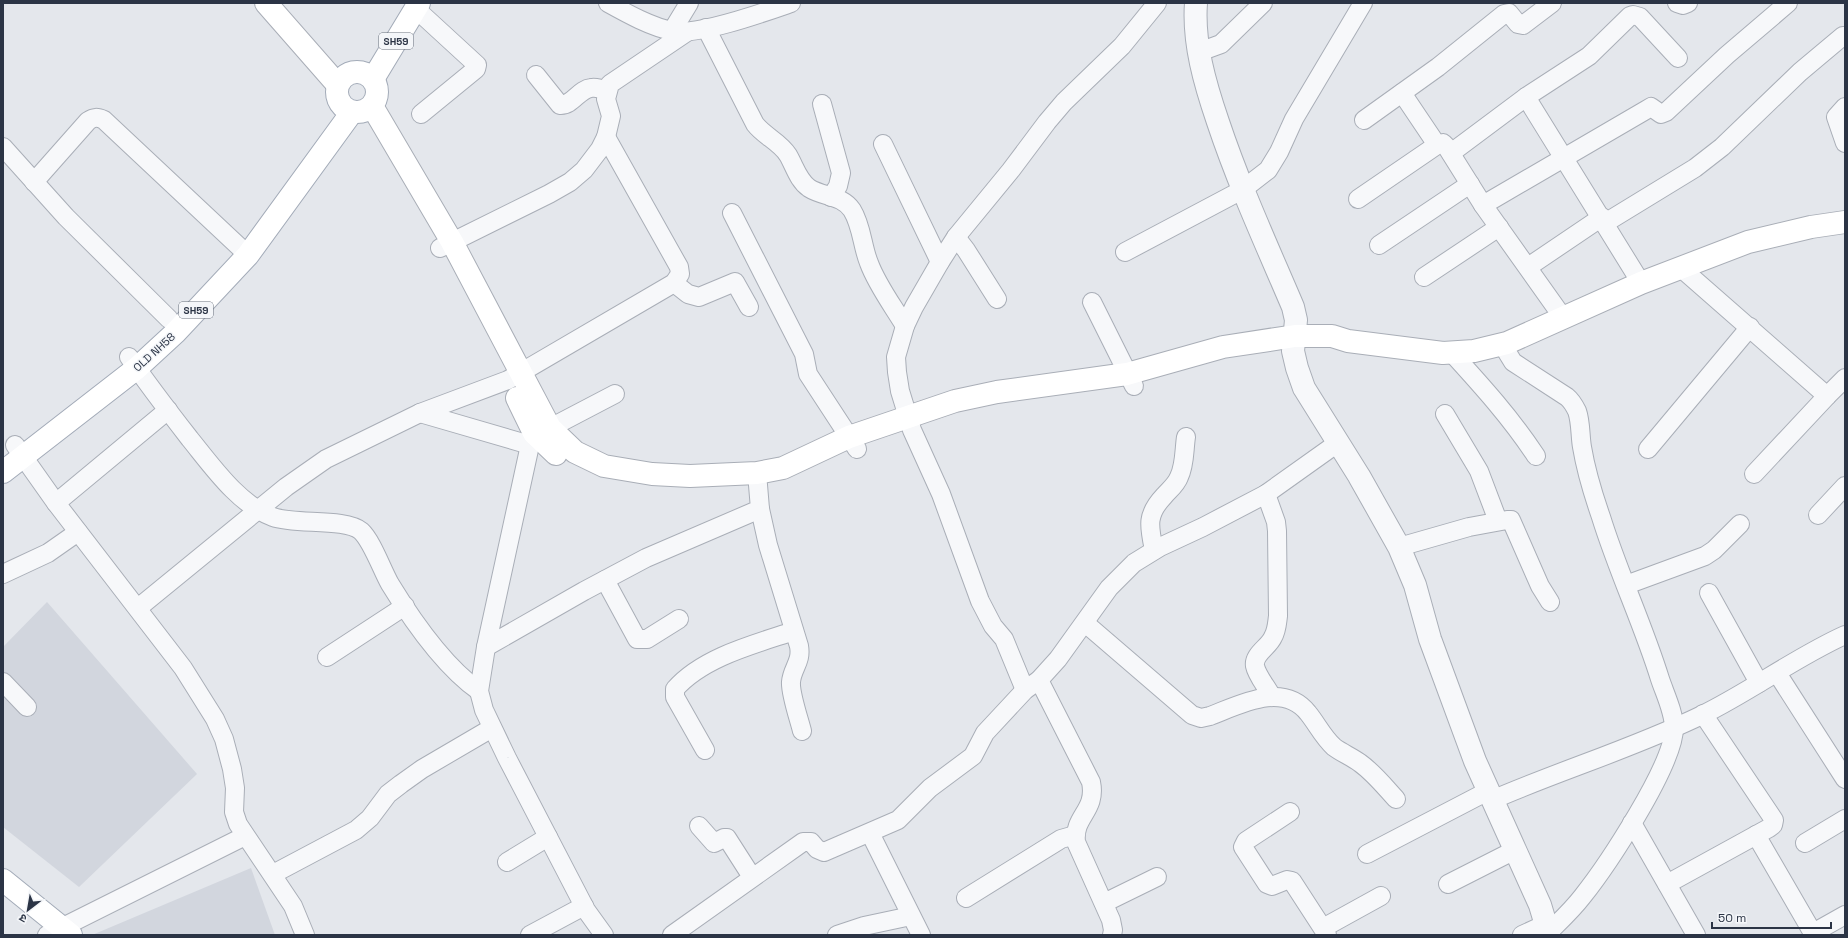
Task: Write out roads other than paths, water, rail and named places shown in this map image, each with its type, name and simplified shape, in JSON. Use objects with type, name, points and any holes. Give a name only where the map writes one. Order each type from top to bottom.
[{"type":"main road","points":[[266,3],[355,93]]},
{"type":"main road","points":[[284,3],[355,93],[446,245],[514,376],[539,431],[567,464],[599,479],[651,488],[690,490],[758,479],[788,481],[853,443],[910,423],[959,415],[1226,361],[1294,343],[1335,346],[1348,341],[1451,352],[1474,351],[1502,344],[1564,319],[1641,283],[1748,242],[1811,227],[1845,222]]},
{"type":"main road","name":"OLD NH58","points":[[3,472],[13,452],[133,362],[175,333],[242,251],[355,93],[413,5]]},
{"type":"main road","name":"OLD NH58","points":[[133,362],[169,319],[242,251]]},
{"type":"main road","points":[[3,880],[55,933]]},
{"type":"main road","points":[[3,897],[55,933]]},
{"type":"street","points":[[608,3],[649,23],[679,32],[706,28],[762,13],[791,3]]},
{"type":"street","points":[[446,245],[499,220],[570,182],[589,165],[606,137],[611,116],[606,99],[610,84],[679,32],[689,3]]},
{"type":"street","points":[[1112,935],[1113,930],[1111,920],[1076,842],[1075,835],[1076,829],[1092,798],[1091,782],[1004,639],[993,626],[980,601],[966,567],[941,494],[910,423],[896,372],[896,358],[905,326],[940,262],[956,238],[1064,102],[1122,46],[1157,3]]},
{"type":"street","points":[[1196,3],[1199,52],[1209,96],[1242,190],[1293,307],[1296,320],[1294,343],[1296,368],[1304,388],[1339,442],[1399,547],[1415,585],[1430,639],[1455,710],[1490,796],[1540,905],[1548,930]]},
{"type":"street","points":[[1199,52],[1221,44],[1263,3]]},
{"type":"street","points":[[1125,252],[1242,190],[1261,176],[1272,164],[1294,119],[1363,3]]},
{"type":"street","points":[[1364,120],[1438,66],[1504,14],[1509,13],[1518,24],[1523,26],[1552,3]]},
{"type":"street","points":[[1677,3],[1683,5],[1688,3]]},
{"type":"street","points":[[1483,205],[1649,108],[1661,114],[1666,112],[1788,3]]},
{"type":"street","points":[[413,5],[477,65],[476,69],[421,114]]},
{"type":"street","points":[[1358,199],[1444,149],[1589,56],[1632,15],[1640,17],[1678,58]]},
{"type":"street","points":[[706,28],[755,124],[762,132],[781,147],[801,180],[809,188],[846,203],[852,210],[860,230],[866,256],[871,268],[905,326]]},
{"type":"street","points":[[1528,267],[1603,220],[1700,164],[1722,147],[1800,72],[1843,36]]},
{"type":"street","points":[[536,76],[560,105],[566,104],[587,88],[608,91]]},
{"type":"street","points":[[1402,92],[1470,184],[1483,205],[1564,319]]},
{"type":"street","points":[[1526,97],[1641,283]]},
{"type":"street","points":[[822,104],[841,173],[838,186],[831,196]]},
{"type":"street","points":[[1845,107],[1836,117],[1845,143]]},
{"type":"street","points":[[34,182],[88,121],[98,117],[104,120],[242,251]]},
{"type":"street","points":[[138,608],[286,487],[326,459],[420,413],[514,376],[674,283],[680,274],[678,267],[606,137]]},
{"type":"street","points":[[883,144],[940,262]]},
{"type":"street","points":[[3,147],[66,217],[169,319]]},
{"type":"street","points":[[1379,245],[1470,184]]},
{"type":"street","points":[[732,213],[804,354],[808,374],[853,443]]},
{"type":"street","points":[[1424,277],[1499,227]]},
{"type":"street","points":[[956,238],[966,250],[997,299]]},
{"type":"street","points":[[1682,268],[1827,396]]},
{"type":"street","points":[[674,283],[688,294],[699,297],[735,282],[749,307]]},
{"type":"street","points":[[1092,302],[1130,380]]},
{"type":"street","points":[[1648,449],[1750,327]]},
{"type":"street","points":[[1502,344],[1513,362],[1567,397],[1573,403],[1578,413],[1582,448],[1590,482],[1606,535],[1646,635],[1671,713],[1674,728],[1668,753],[1650,792],[1590,886],[1569,913],[1548,930],[1522,935]]},
{"type":"street","points":[[1451,352],[1494,398],[1536,456]]},
{"type":"street","points":[[133,362],[168,410],[222,478],[258,510],[284,520],[345,525],[361,531],[367,538],[380,565],[405,606],[453,668],[467,682],[479,690]]},
{"type":"street","points":[[1754,474],[1845,378]]},
{"type":"street","points":[[420,413],[539,431],[615,394]]},
{"type":"street","points":[[56,503],[168,410]]},
{"type":"street","points":[[1445,414],[1478,471],[1498,521]]},
{"type":"street","points":[[539,431],[486,647],[479,690],[484,710],[492,728],[584,906],[604,935]]},
{"type":"street","points":[[1154,550],[1149,526],[1150,519],[1156,504],[1174,486],[1179,477],[1186,437]]},
{"type":"street","points":[[672,935],[803,842],[811,842],[817,850],[824,852],[898,820],[930,788],[973,756],[985,733],[1058,659],[1109,588],[1134,563],[1154,550],[1266,494],[1339,442]]},
{"type":"street","points":[[13,452],[56,503],[138,608],[183,668],[215,718],[224,739],[232,769],[235,788],[234,812],[245,836],[273,874],[293,906],[305,935]]},
{"type":"street","points":[[758,479],[760,509],[768,545],[800,654],[800,660],[792,673],[790,684],[802,731]]},
{"type":"street","points":[[1818,515],[1845,486]]},
{"type":"street","points":[[1266,494],[1276,522],[1277,531],[1278,616],[1277,627],[1273,638],[1258,655],[1256,666],[1272,697]]},
{"type":"street","points":[[486,647],[646,558],[760,509]]},
{"type":"street","points":[[1399,547],[1469,527],[1509,520],[1513,522],[1540,586],[1550,602]]},
{"type":"street","points":[[1626,585],[1705,556],[1714,550],[1740,524]]},
{"type":"street","points":[[3,574],[48,553],[78,532]]},
{"type":"street","points":[[605,580],[637,639],[647,639],[679,619]]},
{"type":"street","points":[[1709,593],[1759,683]]},
{"type":"street","points":[[327,657],[405,606]]},
{"type":"street","points":[[1085,623],[1192,715],[1201,718],[1206,717],[1262,697],[1284,698],[1301,705],[1326,738],[1335,747],[1373,773],[1396,800]]},
{"type":"street","points":[[705,750],[675,697],[675,689],[693,674],[716,660],[741,648],[794,631]]},
{"type":"street","points":[[1367,854],[1490,796],[1629,747],[1674,728],[1703,714],[1845,635]]},
{"type":"street","points":[[1777,673],[1845,779]]},
{"type":"street","points":[[3,682],[27,707]]},
{"type":"street","points":[[1667,884],[1773,825],[1774,820],[1703,714]]},
{"type":"street","points":[[273,874],[356,830],[370,818],[388,794],[401,784],[422,769],[492,728]]},
{"type":"street","points":[[1290,812],[1246,841],[1243,847],[1267,884],[1272,886],[1287,880],[1292,881],[1325,931],[1381,896]]},
{"type":"street","points":[[1805,843],[1845,819]]},
{"type":"street","points":[[1632,822],[1696,935]]},
{"type":"street","points":[[699,826],[714,843],[727,838],[752,878]]},
{"type":"street","points":[[870,833],[921,935]]},
{"type":"street","points":[[966,898],[1061,839],[1075,835]]},
{"type":"street","points":[[1756,835],[1814,934],[1845,915]]},
{"type":"street","points":[[55,933],[245,836]]},
{"type":"street","points":[[507,862],[548,837]]},
{"type":"street","points":[[1448,884],[1515,850]]},
{"type":"street","points":[[1104,903],[1157,877]]},
{"type":"street","points":[[530,935],[584,906]]},
{"type":"street","points":[[837,935],[864,926],[911,916]]}]
